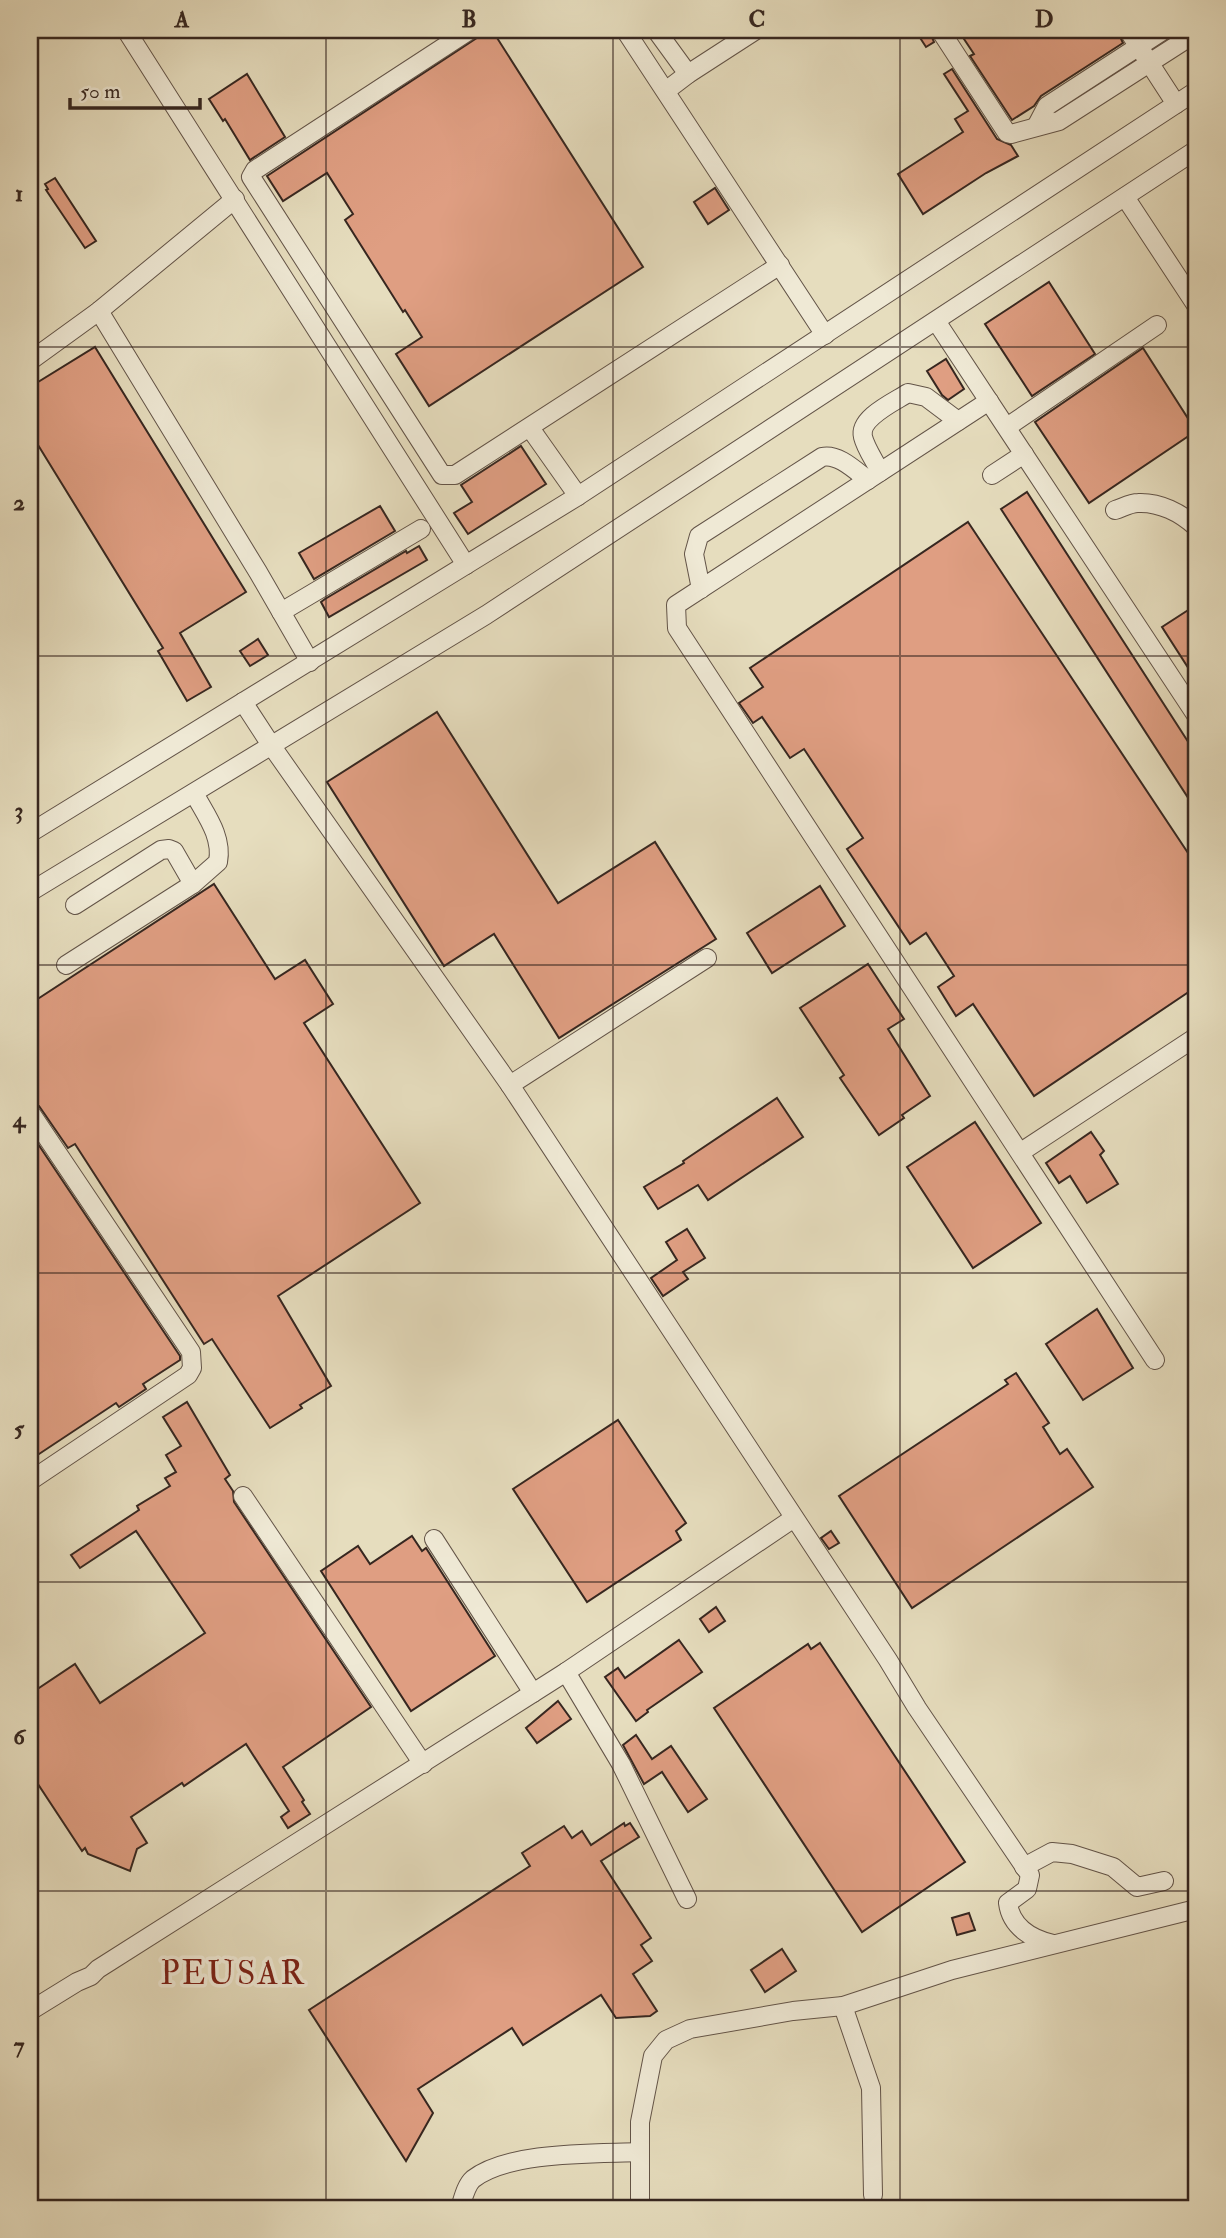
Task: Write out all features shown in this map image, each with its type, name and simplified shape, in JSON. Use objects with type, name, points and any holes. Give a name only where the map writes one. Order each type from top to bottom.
[{"type":"street","points":[[126,30],[466,565]]},
{"type":"street","points":[[470,30],[255,170],[251,177],[442,475],[456,475],[780,265]]},
{"type":"street","points":[[625,30],[667,90],[825,335]]},
{"type":"street","points":[[656,30],[688,74]]},
{"type":"street","points":[[667,90],[756,30]]},
{"type":"street","points":[[940,30],[1007,133],[1017,134],[1037,125],[1059,121],[1196,33]]},
{"type":"street","points":[[1128,30],[1176,104]]},
{"type":"street","points":[[1037,125],[1047,106],[1164,30]]},
{"type":"street","points":[[30,833],[578,496],[1196,91]]},
{"type":"street","points":[[30,892],[486,615],[1196,150]]},
{"type":"street","points":[[1125,197],[1196,305]]},
{"type":"street","points":[[30,361],[99,311],[235,199]]},
{"type":"street","points":[[99,311],[310,662]]},
{"type":"street","points":[[936,321],[1196,715]]},
{"type":"street","points":[[1007,428],[1157,325]]},
{"type":"street","points":[[874,476],[863,429],[867,420],[908,393],[926,397],[958,421]]},
{"type":"street","points":[[989,401],[676,605],[677,628],[1155,1360]]},
{"type":"street","points":[[530,428],[578,496]]},
{"type":"street","points":[[992,475],[1024,454]]},
{"type":"street","points":[[701,590],[694,554],[699,536],[822,457],[835,457],[874,476]]},
{"type":"street","points":[[1115,510],[1137,503],[1161,506],[1184,516],[1196,527]]},
{"type":"street","points":[[281,612],[421,529]]},
{"type":"street","points":[[243,702],[271,746],[510,1084],[917,1708],[1030,1875],[1027,1889],[1008,1903],[1009,1910],[1024,1933],[1053,1944]]},
{"type":"street","points":[[66,965],[193,884],[218,862],[220,854],[215,832],[194,793]]},
{"type":"street","points":[[75,905],[161,850],[174,851],[193,884]]},
{"type":"street","points":[[510,1084],[708,958]]},
{"type":"street","points":[[1021,1152],[1196,1037]]},
{"type":"street","points":[[30,1112],[191,1352],[193,1360],[188,1376],[30,1481]]},
{"type":"street","points":[[243,1496],[423,1764]]},
{"type":"street","points":[[30,2011],[91,1976],[566,1672],[794,1518]]},
{"type":"street","points":[[434,1539],[533,1693]]},
{"type":"street","points":[[566,1672],[621,1764],[687,1899]]},
{"type":"street","points":[[1024,1867],[1044,1854],[1059,1852],[1112,1867],[1137,1887],[1164,1881]]},
{"type":"street","points":[[640,2208],[640,2122],[653,2056],[666,2040],[690,2029],[793,2011],[844,2006],[952,1970],[1196,1909]]},
{"type":"street","points":[[844,2006],[871,2088],[873,2195]]},
{"type":"street","points":[[460,2208],[471,2180],[494,2168],[537,2157],[640,2151]]},
{"type":"building","points":[[492,30],[643,267],[429,406],[396,354],[422,337],[405,310],[403,312],[345,220],[353,214],[327,173],[283,201],[267,176]]},
{"type":"building","points":[[915,30],[929,30],[934,42],[926,47]]},
{"type":"building","points":[[958,30],[1117,30],[1123,43],[1041,96],[1034,106],[1012,120],[970,56],[974,54]]},
{"type":"building","points":[[952,69],[997,139],[1011,145],[1018,156],[986,173],[923,214],[898,174],[963,132],[955,119],[968,111],[944,74]]},
{"type":"building","points":[[247,74],[285,137],[250,160],[225,119],[223,121],[209,99]]},
{"type":"building","points":[[55,178],[96,241],[85,248],[46,190],[48,189],[45,184]]},
{"type":"building","points":[[715,188],[729,210],[708,224],[694,202]]},
{"type":"building","points":[[1049,282],[1095,354],[1032,396],[985,324]]},
{"type":"building","points":[[95,347],[246,592],[180,633],[211,687],[187,701],[158,651],[163,648],[30,432],[30,387]]},
{"type":"building","points":[[1143,348],[1196,431],[1089,503],[1035,422]]},
{"type":"building","points":[[946,359],[964,389],[948,400],[927,371]]},
{"type":"building","points":[[521,446],[546,484],[468,534],[454,513],[472,502],[461,485]]},
{"type":"building","points":[[1027,492],[1196,754],[1196,810],[1001,509]]},
{"type":"building","points":[[380,506],[395,531],[314,579],[299,553]]},
{"type":"building","points":[[968,522],[1196,865],[1196,987],[1034,1096],[973,1004],[956,1016],[938,987],[954,976],[926,933],[910,944],[847,849],[863,838],[804,749],[790,758],[762,717],[753,723],[739,703],[763,687],[750,668]]},
{"type":"building","points":[[419,546],[427,560],[329,617],[321,602],[406,551],[407,553]]},
{"type":"building","points":[[1196,605],[1196,680],[1162,627]]},
{"type":"building","points":[[258,639],[268,655],[250,666],[240,651]]},
{"type":"building","points":[[437,712],[558,903],[655,842],[716,939],[559,1038],[494,934],[444,966],[327,782]]},
{"type":"building","points":[[214,884],[275,979],[305,960],[333,1004],[304,1023],[420,1203],[278,1296],[331,1386],[270,1428],[212,1339],[204,1344],[75,1144],[68,1148],[39,1106],[30,1101],[30,1004]]},
{"type":"building","points":[[820,886],[845,926],[772,973],[747,933]]},
{"type":"building","points":[[868,964],[904,1019],[888,1029],[930,1096],[879,1135],[840,1078],[844,1075],[800,1008]]},
{"type":"building","points":[[777,1098],[803,1137],[708,1200],[698,1185],[658,1209],[644,1187],[684,1163],[683,1161]]},
{"type":"building","points":[[975,1122],[1041,1223],[973,1268],[907,1167]]},
{"type":"building","points":[[30,1132],[180,1356],[180,1360],[143,1384],[146,1389],[119,1407],[116,1403],[30,1460]]},
{"type":"building","points":[[1091,1132],[1104,1151],[1100,1155],[1118,1184],[1087,1203],[1070,1176],[1059,1183],[1046,1163]]},
{"type":"building","points":[[687,1229],[705,1258],[683,1272],[688,1279],[663,1296],[651,1278],[677,1260],[666,1242]]},
{"type":"building","points":[[1097,1309],[1133,1368],[1083,1400],[1046,1344]]},
{"type":"building","points":[[1016,1373],[1049,1423],[1043,1427],[1060,1454],[1067,1449],[1093,1487],[912,1608],[839,1496],[1008,1384],[1005,1380]]},
{"type":"building","points":[[187,1402],[230,1475],[225,1479],[233,1491],[234,1502],[371,1707],[283,1767],[310,1814],[288,1828],[281,1817],[289,1811],[246,1744],[184,1786],[182,1783],[131,1817],[147,1843],[137,1849],[130,1871],[88,1854],[85,1848],[82,1851],[30,1772],[30,1694],[75,1664],[100,1703],[205,1633],[136,1531],[80,1568],[71,1555],[139,1510],[137,1506],[170,1486],[165,1478],[176,1472],[166,1455],[181,1446],[163,1417]]},
{"type":"building","points":[[618,1420],[686,1523],[676,1531],[681,1540],[587,1602],[513,1489]]},
{"type":"building","points":[[831,1531],[839,1543],[829,1549],[821,1538]]},
{"type":"building","points":[[412,1536],[422,1551],[426,1548],[495,1656],[411,1711],[321,1571],[358,1546],[370,1564]]},
{"type":"building","points":[[716,1607],[725,1621],[709,1632],[700,1619]]},
{"type":"building","points":[[679,1640],[702,1672],[647,1710],[648,1712],[636,1721],[605,1677],[618,1668],[625,1678]]},
{"type":"building","points":[[820,1643],[965,1862],[862,1932],[714,1708],[808,1644],[811,1649]]},
{"type":"building","points":[[558,1701],[571,1719],[537,1743],[526,1728]]},
{"type":"building","points":[[636,1735],[652,1759],[671,1746],[707,1799],[688,1812],[662,1772],[644,1784],[623,1745]]},
{"type":"building","points":[[624,1823],[625,1826],[630,1823],[639,1837],[601,1861],[651,1938],[641,1945],[652,1961],[633,1974],[657,2011],[650,2016],[616,2018],[601,1995],[523,2045],[512,2028],[418,2089],[433,2113],[406,2161],[309,2010],[530,1866],[522,1853],[564,1826],[572,1838],[582,1831],[591,1845]]},
{"type":"building","points":[[969,1913],[975,1930],[957,1935],[952,1918]]},
{"type":"building","points":[[782,1949],[796,1971],[765,1992],[751,1970]]},
{"type":"district","name":"PEUSAR","points":[[233,1972]]}]
